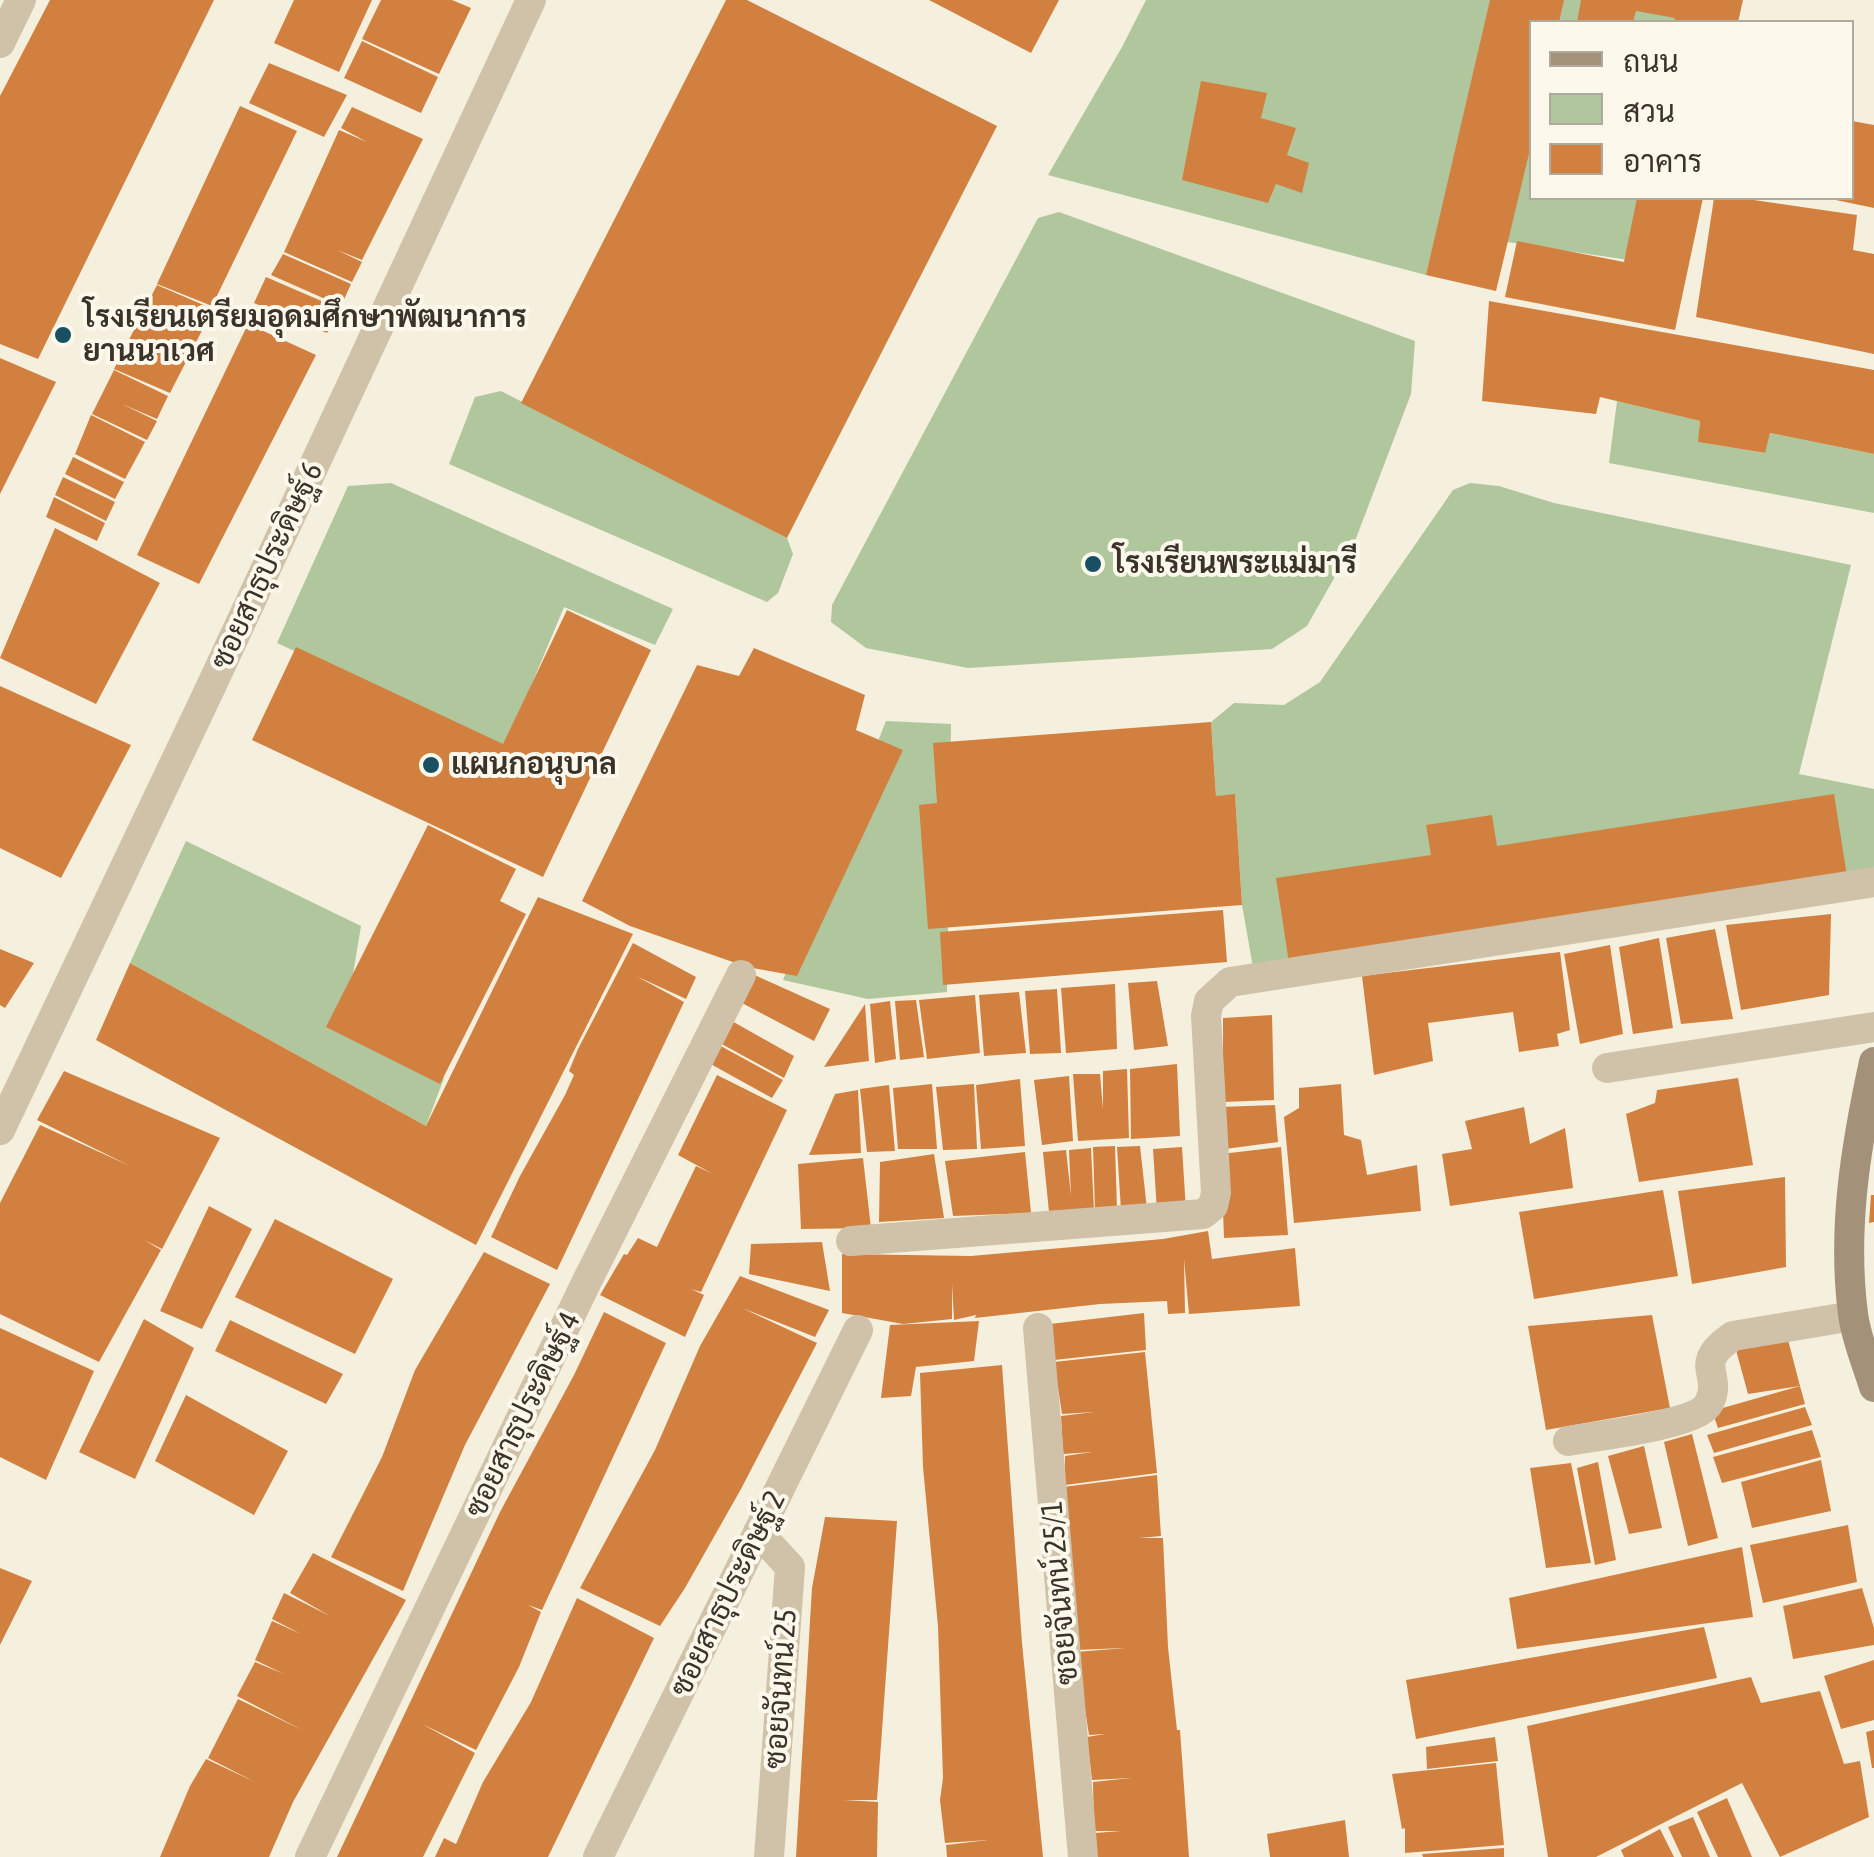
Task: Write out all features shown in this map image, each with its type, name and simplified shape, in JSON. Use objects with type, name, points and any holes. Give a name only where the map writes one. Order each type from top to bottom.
[{"type":"street","points":[[0,44],[21,0]]},
{"type":"street","name":"ซอยสาธุประดิษฐ์ 6","points":[[0,1130],[531,0]]},
{"type":"street","points":[[851,1241],[1203,1214],[1213,1206],[1216,1194],[1206,1016],[1209,1001],[1219,990],[1242,978],[1874,882]]},
{"type":"street","name":"ซอยสาธุประดิษฐ์ 4","points":[[310,1857],[587,1281],[741,975]]},
{"type":"street","points":[[1607,1068],[1874,1027]]},
{"type":"street","points":[[1874,1062],[1854,1155],[1849,1230],[1853,1316],[1874,1388]]},
{"type":"street","points":[[1568,1441],[1667,1423],[1698,1413],[1708,1405],[1712,1392],[1709,1360],[1716,1347],[1733,1336],[1750,1330],[1853,1316]]},
{"type":"street","name":"ซอยจันทน์ 25/1","points":[[1038,1328],[1083,1857]]},
{"type":"street","name":"ซอยสาธุประดิษฐ์ 2","points":[[598,1857],[858,1330]]},
{"type":"street","name":"ซอยจันทน์ 25","points":[[758,1532],[790,1567],[768,1857]]},
{"type":"green space","points":[[1146,0],[1497,0],[1426,275],[1048,175]]},
{"type":"green space","points":[[1548,0],[1708,0],[1703,20],[1543,20]]},
{"type":"green space","points":[[1529,83],[1529,200],[1658,200],[1642,262],[1494,240]]},
{"type":"green space","points":[[1059,212],[1415,341],[1411,394],[1355,541],[1307,626],[1272,649],[968,668],[866,648],[831,622],[832,605],[1038,218]]},
{"type":"green space","points":[[501,391],[787,538],[793,554],[778,593],[767,602],[449,464],[475,397]]},
{"type":"green space","points":[[1617,401],[1700,421],[1699,442],[1764,453],[1770,433],[1874,454],[1874,513],[1609,463]]},
{"type":"green space","points":[[391,483],[673,609],[655,645],[564,607],[505,748],[277,643],[348,486]]},
{"type":"green space","points":[[1470,483],[1499,486],[1554,503],[1851,565],[1799,774],[1874,789],[1874,876],[1253,967],[1242,905],[1235,795],[1216,796],[1211,722],[1234,703],[1284,705],[1320,682],[1453,490]]},
{"type":"green space","points":[[886,721],[951,724],[947,992],[868,999],[783,980]]},
{"type":"green space","points":[[186,841],[361,926],[345,1022],[444,1078],[426,1126],[130,963]]},
{"type":"building","points":[[50,0],[214,0],[38,359],[0,344],[0,96]]},
{"type":"building","points":[[294,0],[372,0],[339,72],[274,43]]},
{"type":"building","points":[[381,0],[452,0],[471,8],[439,74],[362,39]]},
{"type":"building","points":[[726,0],[747,0],[997,126],[787,538],[521,403]]},
{"type":"building","points":[[929,0],[1059,0],[1031,53]]},
{"type":"building","points":[[1490,0],[1564,0],[1559,20],[1529,20],[1529,154],[1496,291],[1426,275]]},
{"type":"building","points":[[1581,0],[1743,0],[1738,20],[1674,20],[1636,11],[1634,20],[1577,20]]},
{"type":"building","points":[[362,41],[438,77],[421,113],[344,78]]},
{"type":"building","points":[[269,63],[347,95],[324,137],[249,103]]},
{"type":"building","points":[[1201,81],[1267,93],[1261,118],[1296,128],[1287,155],[1309,163],[1302,193],[1276,184],[1268,203],[1182,180]]},
{"type":"building","points":[[240,106],[297,131],[212,306],[157,284]]},
{"type":"building","points":[[352,107],[423,139],[362,260],[337,250],[362,262],[352,282],[284,252],[339,130],[367,142],[341,128]]},
{"type":"building","points":[[1854,121],[1874,125],[1874,208],[1836,200],[1854,200]]},
{"type":"building","points":[[1637,200],[1703,200],[1675,330],[1505,297],[1517,241],[1624,262]]},
{"type":"building","points":[[1714,200],[1754,200],[1857,215],[1853,250],[1874,254],[1874,354],[1696,317]]},
{"type":"building","points":[[283,254],[351,284],[341,306],[271,275]]},
{"type":"building","points":[[266,277],[340,309],[327,333],[254,303]]},
{"type":"building","points":[[157,285],[213,309],[170,393],[114,369]]},
{"type":"building","points":[[1489,301],[1874,370],[1874,454],[1770,433],[1765,453],[1698,442],[1700,421],[1600,397],[1596,414],[1482,401]]},
{"type":"building","points":[[248,324],[316,355],[199,584],[137,555]]},
{"type":"building","points":[[0,358],[56,382],[0,494]]},
{"type":"building","points":[[114,370],[168,396],[157,419],[122,404],[157,421],[147,440],[92,414]]},
{"type":"building","points":[[91,415],[145,442],[125,479],[75,454]]},
{"type":"building","points":[[73,457],[124,482],[115,499],[65,474]]},
{"type":"building","points":[[63,477],[115,502],[106,521],[55,495]]},
{"type":"building","points":[[54,497],[105,523],[97,541],[46,517]]},
{"type":"building","points":[[55,528],[160,583],[96,704],[0,658]]},
{"type":"building","points":[[567,610],[651,650],[543,877],[252,740],[296,647],[503,744]]},
{"type":"building","points":[[754,648],[865,695],[856,730],[903,750],[797,976],[747,967],[630,926],[582,901],[697,665],[739,676]]},
{"type":"building","points":[[0,686],[131,745],[61,878],[0,848]]},
{"type":"building","points":[[1211,722],[1216,796],[1235,794],[1242,905],[928,929],[919,805],[937,803],[933,743]]},
{"type":"building","points":[[1834,794],[1847,876],[1289,963],[1276,878],[1431,855],[1426,825],[1492,815],[1497,846]]},
{"type":"building","points":[[428,825],[516,869],[500,901],[526,914],[440,1084],[326,1027]]},
{"type":"building","points":[[538,897],[633,934],[476,1245],[96,1040],[130,963],[426,1126]]},
{"type":"building","points":[[1223,910],[1227,962],[943,985],[940,932]]},
{"type":"building","points":[[1831,914],[1829,995],[1741,1010],[1726,925]]},
{"type":"building","points":[[1715,929],[1733,1019],[1681,1024],[1666,938]]},
{"type":"building","points":[[1659,938],[1673,1028],[1633,1034],[1619,947]]},
{"type":"building","points":[[633,943],[696,977],[686,999],[636,976],[684,1002],[557,1270],[491,1237],[565,1095],[574,1075],[569,1071],[578,1049]]},
{"type":"building","points":[[1610,945],[1623,1034],[1580,1044],[1564,954]]},
{"type":"building","points":[[0,949],[34,963],[5,1008],[0,1005]]},
{"type":"building","points":[[1560,952],[1570,1030],[1557,1034],[1559,1046],[1519,1052],[1513,1012],[1428,1023],[1433,1061],[1374,1075],[1362,976]]},
{"type":"building","points":[[750,973],[830,1009],[814,1041],[740,1002]]},
{"type":"building","points":[[1157,981],[1168,1046],[1134,1050],[1128,983]]},
{"type":"building","points":[[1115,984],[1117,1049],[1066,1053],[1061,988]]},
{"type":"building","points":[[1057,989],[1061,1053],[1030,1054],[1025,991]]},
{"type":"building","points":[[1019,992],[1026,1053],[984,1056],[979,995]]},
{"type":"building","points":[[975,995],[980,1053],[927,1059],[919,1000]]},
{"type":"building","points":[[916,1000],[924,1057],[900,1060],[895,1001]]},
{"type":"building","points":[[890,1001],[896,1059],[875,1063],[870,1004]]},
{"type":"building","points":[[865,1004],[869,1061],[824,1067]]},
{"type":"building","points":[[1272,1015],[1274,1100],[1223,1102],[1223,1018]]},
{"type":"building","points":[[730,1020],[794,1056],[784,1078],[718,1042]]},
{"type":"building","points":[[717,1044],[783,1080],[772,1098],[707,1062]]},
{"type":"building","points":[[1177,1064],[1180,1136],[1131,1139],[1130,1069]]},
{"type":"building","points":[[1127,1069],[1129,1138],[1078,1141],[1073,1074],[1100,1074],[1103,1109],[1103,1071]]},
{"type":"building","points":[[64,1071],[220,1138],[162,1249],[144,1240],[161,1250],[99,1362],[0,1314],[0,1203],[40,1125],[130,1166],[37,1120]]},
{"type":"building","points":[[717,1075],[787,1110],[701,1292],[691,1289],[704,1295],[685,1337],[600,1295],[638,1238],[657,1247],[696,1166],[713,1174],[678,1155]]},
{"type":"building","points":[[1069,1076],[1073,1141],[1042,1145],[1034,1080]]},
{"type":"building","points":[[1738,1078],[1753,1165],[1639,1182],[1626,1114],[1655,1103],[1657,1090]]},
{"type":"building","points":[[1020,1079],[1025,1146],[981,1149],[976,1085]]},
{"type":"building","points":[[932,1084],[937,1149],[898,1149],[893,1088]]},
{"type":"building","points":[[974,1084],[977,1149],[943,1150],[936,1087]]},
{"type":"building","points":[[1341,1084],[1344,1135],[1361,1140],[1367,1175],[1417,1165],[1421,1211],[1294,1223],[1284,1117],[1299,1108],[1299,1088]]},
{"type":"building","points":[[889,1085],[895,1151],[867,1152],[860,1089]]},
{"type":"building","points":[[858,1090],[861,1153],[809,1155],[835,1094]]},
{"type":"building","points":[[1275,1105],[1278,1142],[1225,1149],[1220,1107]]},
{"type":"building","points":[[1524,1107],[1530,1144],[1565,1128],[1573,1188],[1450,1206],[1442,1154],[1472,1149],[1465,1121]]},
{"type":"building","points":[[1115,1146],[1117,1210],[1095,1211],[1093,1147]]},
{"type":"building","points":[[1140,1146],[1147,1209],[1121,1210],[1117,1147]]},
{"type":"building","points":[[1182,1147],[1186,1211],[1157,1212],[1153,1149]]},
{"type":"building","points":[[1281,1147],[1288,1235],[1224,1238],[1221,1154]]},
{"type":"building","points":[[1091,1148],[1094,1211],[1049,1212],[1043,1152],[1066,1150],[1071,1196],[1069,1150]]},
{"type":"building","points":[[1025,1152],[1031,1213],[953,1216],[945,1161]]},
{"type":"building","points":[[934,1154],[944,1218],[879,1222],[880,1162]]},
{"type":"building","points":[[863,1158],[871,1228],[801,1229],[798,1164]]},
{"type":"building","points":[[1785,1177],[1786,1267],[1692,1284],[1678,1191]]},
{"type":"building","points":[[1663,1190],[1678,1276],[1534,1299],[1519,1212]]},
{"type":"building","points":[[1871,1195],[1874,1222],[1869,1223]]},
{"type":"building","points":[[209,1206],[252,1229],[202,1329],[160,1311]]},
{"type":"building","points":[[275,1219],[393,1279],[355,1354],[235,1297]]},
{"type":"building","points":[[1208,1231],[1212,1259],[1295,1248],[1300,1306],[1189,1314],[1184,1259],[1185,1313],[1168,1314],[1167,1301],[975,1318],[976,1315],[954,1320],[952,1284],[952,1319],[903,1324],[842,1313],[842,1254],[971,1256],[1163,1239]]},
{"type":"building","points":[[822,1242],[830,1291],[749,1274],[751,1244]]},
{"type":"building","points":[[484,1252],[550,1284],[465,1445],[403,1591],[331,1557],[382,1457],[415,1370]]},
{"type":"building","points":[[740,1276],[829,1310],[815,1337],[742,1308],[817,1343],[741,1489],[660,1626],[580,1588],[655,1450],[700,1346]]},
{"type":"building","points":[[604,1312],[666,1343],[542,1610],[528,1605],[541,1612],[519,1667],[476,1750],[422,1724],[475,1753],[423,1857],[337,1857],[500,1512]]},
{"type":"building","points":[[1144,1313],[1146,1350],[1054,1360],[1050,1324]]},
{"type":"building","points":[[1652,1315],[1670,1408],[1546,1430],[1528,1326]]},
{"type":"building","points":[[144,1319],[194,1348],[135,1479],[79,1452]]},
{"type":"building","points":[[230,1320],[343,1374],[326,1404],[215,1351]]},
{"type":"building","points":[[979,1321],[974,1361],[916,1367],[911,1396],[881,1398],[890,1325]]},
{"type":"building","points":[[0,1328],[94,1371],[46,1480],[0,1457]]},
{"type":"building","points":[[1787,1336],[1800,1386],[1748,1394],[1736,1350]]},
{"type":"building","points":[[1145,1352],[1157,1473],[1065,1485],[1065,1456],[1092,1452],[1063,1454],[1061,1416],[1094,1412],[1062,1414],[1054,1362]]},
{"type":"building","points":[[1002,1365],[1022,1643],[1043,1857],[947,1857],[946,1845],[988,1840],[945,1843],[940,1800],[943,1778],[938,1626],[923,1467],[920,1373]]},
{"type":"building","points":[[1800,1386],[1805,1404],[1718,1428],[1712,1411]]},
{"type":"building","points":[[186,1395],[288,1451],[254,1515],[155,1461]]},
{"type":"building","points":[[1805,1407],[1812,1425],[1714,1453],[1707,1435]]},
{"type":"building","points":[[1812,1430],[1821,1457],[1722,1483],[1713,1457]]},
{"type":"building","points":[[1692,1434],[1718,1538],[1688,1546],[1664,1442]]},
{"type":"building","points":[[1644,1446],[1662,1528],[1629,1534],[1608,1456]]},
{"type":"building","points":[[1821,1460],[1831,1511],[1752,1528],[1741,1482]]},
{"type":"building","points":[[1598,1462],[1616,1560],[1595,1565],[1577,1468]]},
{"type":"building","points":[[1571,1463],[1591,1563],[1546,1568],[1530,1468]]},
{"type":"building","points":[[1157,1475],[1161,1536],[1139,1538],[1163,1538],[1168,1647],[1180,1730],[1189,1857],[1095,1857],[1095,1833],[1121,1831],[1094,1831],[1093,1782],[1131,1778],[1092,1780],[1087,1737],[1105,1734],[1089,1735],[1076,1652],[1125,1648],[1075,1650],[1063,1487]]},
{"type":"building","points":[[825,1517],[897,1521],[877,1800],[844,1800],[878,1802],[877,1857],[796,1857],[812,1588]]},
{"type":"building","points":[[1848,1525],[1857,1582],[1763,1603],[1750,1545]]},
{"type":"building","points":[[1742,1547],[1753,1617],[1517,1649],[1509,1598]]},
{"type":"building","points":[[313,1553],[406,1600],[293,1802],[269,1857],[160,1857],[190,1786],[206,1759],[255,1782],[208,1758],[238,1699],[302,1730],[237,1696],[255,1662],[284,1674],[255,1660],[272,1621],[301,1634],[272,1619],[284,1593],[330,1616],[290,1593]]},
{"type":"building","points":[[0,1568],[32,1581],[0,1645]]},
{"type":"building","points":[[1862,1588],[1874,1628],[1874,1645],[1793,1659],[1783,1606]]},
{"type":"building","points":[[577,1598],[654,1638],[548,1857],[435,1857],[444,1838],[456,1844],[483,1782],[531,1702]]},
{"type":"building","points":[[1704,1627],[1717,1678],[1416,1739],[1406,1680]]},
{"type":"building","points":[[1874,1660],[1874,1720],[1841,1729],[1824,1676]]},
{"type":"building","points":[[1751,1677],[1761,1703],[1820,1691],[1844,1764],[1860,1761],[1869,1817],[1780,1857],[1742,1783],[1596,1857],[1548,1857],[1527,1726]]},
{"type":"building","points":[[1874,1730],[1874,1768],[1872,1768],[1866,1732]]},
{"type":"building","points":[[1495,1737],[1498,1761],[1427,1769],[1426,1747]]},
{"type":"building","points":[[1496,1763],[1504,1845],[1405,1853],[1405,1828],[1402,1829],[1392,1774]]},
{"type":"building","points":[[1727,1798],[1752,1857],[1718,1857],[1697,1812]]},
{"type":"building","points":[[1693,1817],[1710,1857],[1682,1857],[1668,1827]]},
{"type":"building","points":[[1345,1820],[1349,1857],[1270,1857],[1267,1834]]},
{"type":"building","points":[[1660,1829],[1674,1857],[1624,1857],[1621,1850]]},
{"type":"building","points":[[1504,1848],[1504,1857],[1422,1854]]},
{"type":"place","name":"โรงเรียนเตรียมอุดมศึกษาพัฒนาการ ยานนาเวศ","points":[[63,335]]},
{"type":"place","name":"โรงเรียนพระแม่มารี","points":[[1093,564]]},
{"type":"place","name":"แผนกอนุบาล","points":[[431,765]]}]
